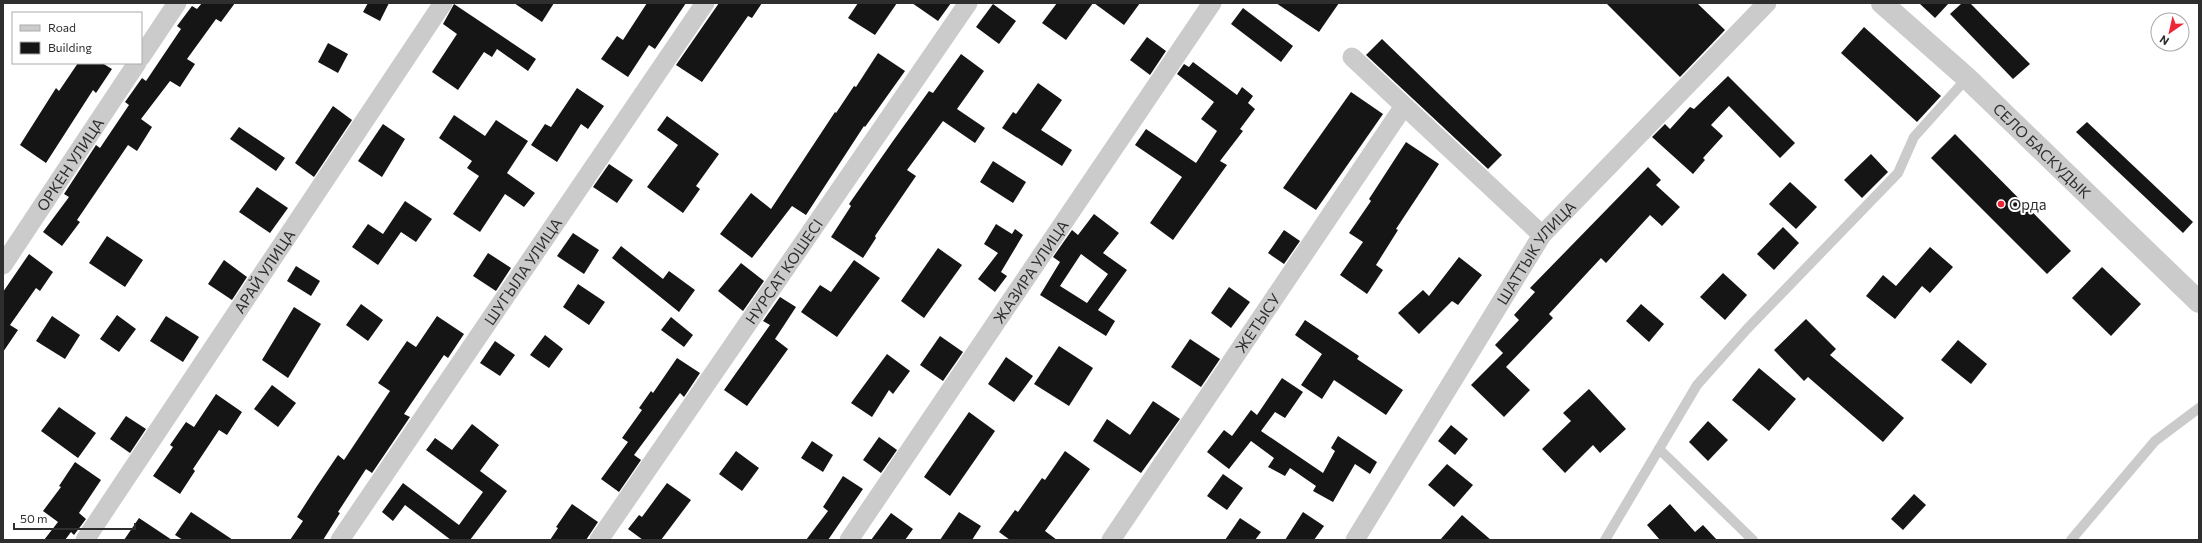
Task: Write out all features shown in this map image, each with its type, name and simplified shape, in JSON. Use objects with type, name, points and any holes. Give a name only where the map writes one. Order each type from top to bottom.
[{"type":"street","points":[[142,56],[177,3]]},
{"type":"street","name":"АРАЙ УЛИЦА","points":[[85,540],[443,3]]},
{"type":"street","name":"ШУГЫЛА УЛИЦА","points":[[340,540],[705,3]]},
{"type":"street","name":"НУРСАТ КОШЕСI","points":[[599,540],[968,3]]},
{"type":"street","name":"ЖАЗИРА УЛИЦА","points":[[849,540],[1212,3]]},
{"type":"street","name":"ШАТТЫК УЛИЦА","points":[[1355,540],[1542,235],[1767,3]]},
{"type":"street","name":"СЕЛО БАСКУДЫК","points":[[1882,3],[1967,78],[2199,302]]},
{"type":"street","points":[[1352,57],[1542,235]]},
{"type":"street","name":"ОРКЕН УЛИЦА","points":[[3,265],[136,64]]},
{"type":"street","name":"ЖЕТЫСУ","points":[[1111,540],[1404,106]]},
{"type":"lane","points":[[1605,540],[1697,385],[1747,329],[1898,173],[1914,137],[1967,78]]},
{"type":"lane","points":[[2071,540],[2155,441],[2199,408]]},
{"type":"lane","points":[[1659,450],[1753,540]]},
{"type":"building","points":[[202,3],[235,3],[221,22],[216,19],[187,59],[195,64],[180,87],[170,81],[141,119],[152,127],[137,151],[128,145],[77,220],[80,222],[62,246],[43,232],[69,197],[64,194],[96,145],[100,148],[129,105],[125,102],[142,78],[146,81],[181,29],[177,26],[192,6],[197,9]]},
{"type":"building","points":[[368,3],[389,3],[380,21],[363,12]]},
{"type":"building","points":[[514,3],[554,3],[542,22]]},
{"type":"building","points":[[647,3],[686,3],[655,49],[649,45],[628,77],[601,59],[617,36],[623,40]]},
{"type":"building","points":[[719,3],[762,3],[752,18],[748,16],[702,82],[676,65]]},
{"type":"building","points":[[858,3],[897,3],[875,35],[848,18]]},
{"type":"building","points":[[912,3],[951,3],[938,21]]},
{"type":"building","points":[[1057,3],[1093,3],[1066,40],[1042,23]]},
{"type":"building","points":[[1094,3],[1140,3],[1124,25]]},
{"type":"building","points":[[1276,3],[1339,3],[1319,32]]},
{"type":"building","points":[[1606,3],[1697,3],[1725,30],[1680,77]]},
{"type":"building","points":[[1919,3],[1949,3],[1935,18]]},
{"type":"building","points":[[1962,3],[1970,3],[2030,64],[2013,79],[1950,14]]},
{"type":"building","points":[[454,4],[536,59],[528,71],[497,49],[492,57],[484,52],[458,90],[432,72],[457,34],[443,24]]},
{"type":"building","points":[[993,4],[1016,21],[999,44],[976,27]]},
{"type":"building","points":[[1243,8],[1293,46],[1281,62],[1231,24]]},
{"type":"building","points":[[1864,27],[1941,96],[1917,122],[1841,53]]},
{"type":"building","points":[[1147,37],[1166,51],[1150,75],[1130,60]]},
{"type":"building","points":[[1382,39],[1502,155],[1488,169],[1366,55]]},
{"type":"building","points":[[328,43],[348,54],[338,73],[318,62]]},
{"type":"building","points":[[878,53],[905,71],[865,127],[864,126],[806,215],[792,206],[752,258],[720,234],[751,193],[771,209],[835,112],[836,113],[854,86],[856,87]]},
{"type":"building","points":[[961,54],[984,71],[957,109],[985,128],[975,143],[943,121],[907,170],[916,176],[875,236],[876,238],[863,258],[831,237],[851,206],[849,204],[893,141],[929,91],[933,93]]},
{"type":"building","points":[[1193,62],[1237,95],[1242,87],[1253,96],[1248,103],[1255,109],[1240,129],[1243,131],[1220,161],[1227,165],[1173,240],[1150,223],[1182,177],[1135,145],[1146,129],[1196,163],[1217,131],[1201,119],[1214,102],[1177,74],[1184,64],[1189,67]]},
{"type":"building","points":[[77,64],[104,64],[112,69],[96,93],[93,90],[46,163],[20,145],[56,88],[59,91]]},
{"type":"building","points":[[1728,76],[1795,143],[1780,158],[1729,106],[1711,125],[1723,136],[1703,158],[1705,160],[1693,174],[1652,137],[1665,124],[1670,129],[1690,107],[1694,109]]},
{"type":"building","points":[[1038,83],[1062,100],[1041,130],[1072,150],[1062,166],[1002,128],[1013,112],[1016,114]]},
{"type":"building","points":[[577,88],[604,106],[588,129],[581,124],[557,162],[531,145],[545,124],[551,127]]},
{"type":"building","points":[[1351,92],[1383,114],[1316,210],[1283,188]]},
{"type":"building","points":[[333,106],[352,120],[314,177],[295,163]]},
{"type":"building","points":[[454,115],[485,136],[496,120],[528,141],[507,173],[535,193],[524,207],[505,194],[480,232],[453,214],[479,176],[467,168],[472,161],[439,138]]},
{"type":"building","points":[[667,116],[719,154],[696,186],[700,189],[683,213],[647,187],[678,145],[657,130]]},
{"type":"building","points":[[2087,122],[2193,222],[2183,233],[2076,132]]},
{"type":"building","points":[[383,124],[405,139],[382,177],[358,161]]},
{"type":"building","points":[[239,127],[285,158],[276,171],[230,139]]},
{"type":"building","name":"Орда","points":[[1955,134],[2071,251],[2047,274],[1931,158]]},
{"type":"building","points":[[1406,142],[1439,164],[1396,229],[1398,230],[1376,265],[1383,270],[1367,294],[1340,275],[1363,242],[1349,233],[1371,201],[1369,199]]},
{"type":"building","points":[[1871,154],[1888,172],[1862,198],[1844,180]]},
{"type":"building","points":[[993,161],[1026,182],[1013,203],[980,182]]},
{"type":"building","points":[[609,164],[633,180],[617,203],[593,187]]},
{"type":"building","points":[[1648,167],[1661,180],[1656,185],[1680,207],[1662,226],[1650,215],[1606,263],[1601,258],[1549,314],[1553,318],[1506,367],[1530,390],[1504,417],[1471,385],[1503,353],[1495,345],[1519,320],[1514,315],[1535,292],[1530,288]]},
{"type":"building","points":[[1790,182],[1817,207],[1796,229],[1769,204]]},
{"type":"building","points":[[257,187],[288,208],[270,233],[239,212]]},
{"type":"building","points":[[405,201],[432,219],[416,242],[401,232],[378,265],[352,247],[368,224],[383,234]]},
{"type":"building","points":[[1094,214],[1119,233],[1103,253],[1127,270],[1098,310],[1115,321],[1106,336],[1040,295],[1060,262],[1053,257],[1072,230],[1078,235]],"holes":[[[1081,254],[1108,274],[1087,303],[1060,286]]]},
{"type":"building","points":[[996,224],[1012,234],[1015,229],[1023,235],[1001,272],[1007,276],[995,292],[978,279],[998,253],[984,244]]},
{"type":"building","points":[[1783,227],[1799,243],[1774,270],[1757,254]]},
{"type":"building","points":[[1284,230],[1300,241],[1284,264],[1268,253]]},
{"type":"building","points":[[573,233],[599,250],[584,274],[557,256]]},
{"type":"building","points":[[107,236],[143,260],[125,287],[89,263]]},
{"type":"building","points":[[621,246],[663,279],[669,271],[695,290],[679,312],[612,258]]},
{"type":"building","points":[[1930,247],[1953,267],[1930,293],[1922,286],[1895,319],[1866,296],[1883,275],[1896,286]]},
{"type":"building","points":[[938,248],[962,265],[924,318],[901,301]]},
{"type":"building","points":[[488,253],[511,268],[496,291],[473,276]]},
{"type":"building","points":[[29,254],[53,272],[40,291],[36,288],[10,325],[18,330],[3,352],[3,292]]},
{"type":"building","points":[[1459,257],[1482,275],[1458,305],[1452,301],[1419,334],[1398,313],[1423,290],[1429,296]]},
{"type":"building","points":[[224,260],[247,277],[232,300],[208,284]]},
{"type":"building","points":[[854,260],[880,278],[837,337],[801,312],[820,285],[831,292]]},
{"type":"building","points":[[741,263],[764,281],[743,311],[718,291]]},
{"type":"building","points":[[296,266],[320,281],[311,296],[287,281]]},
{"type":"building","points":[[2102,267],[2141,304],[2111,336],[2072,298]]},
{"type":"building","points":[[1723,273],[1747,295],[1725,320],[1700,297]]},
{"type":"building","points":[[578,284],[605,302],[589,325],[563,307]]},
{"type":"building","points":[[1229,287],[1250,302],[1231,328],[1211,313]]},
{"type":"building","points":[[780,297],[796,307],[775,339],[788,349],[747,406],[724,390],[770,325],[763,321]]},
{"type":"building","points":[[361,304],[383,320],[368,341],[346,325]]},
{"type":"building","points":[[1641,304],[1664,324],[1649,342],[1626,321]]},
{"type":"building","points":[[294,307],[321,324],[288,378],[262,360]]},
{"type":"building","points":[[117,315],[136,329],[119,352],[100,339]]},
{"type":"building","points":[[52,316],[80,335],[65,359],[36,341]]},
{"type":"building","points":[[166,316],[199,337],[183,362],[150,341]]},
{"type":"building","points":[[437,316],[464,334],[448,358],[444,355],[404,414],[410,417],[372,473],[366,469],[338,512],[340,513],[323,540],[290,540],[303,521],[297,517],[317,486],[338,455],[344,460],[390,391],[378,383],[407,341],[416,347]]},
{"type":"building","points":[[671,317],[693,335],[684,347],[661,330]]},
{"type":"building","points":[[1806,319],[1836,349],[1830,355],[1904,418],[1883,442],[1808,377],[1804,381],[1774,350]]},
{"type":"building","points":[[1305,320],[1359,356],[1357,359],[1403,390],[1386,415],[1334,380],[1322,399],[1301,385],[1322,354],[1295,335]]},
{"type":"building","points":[[545,335],[563,349],[549,368],[530,355]]},
{"type":"building","points":[[940,336],[963,352],[943,381],[920,365]]},
{"type":"building","points":[[1190,339],[1220,359],[1201,387],[1171,367]]},
{"type":"building","points":[[1958,340],[1987,364],[1971,384],[1941,360]]},
{"type":"building","points":[[495,341],[515,355],[500,376],[480,363]]},
{"type":"building","points":[[1059,346],[1093,368],[1069,406],[1034,384]]},
{"type":"building","points":[[887,354],[910,371],[893,394],[889,390],[872,417],[851,403]]},
{"type":"building","points":[[1006,357],[1033,376],[1014,402],[988,384]]},
{"type":"building","points":[[677,358],[700,373],[684,397],[680,393],[634,455],[641,460],[619,492],[601,479],[628,442],[622,438],[642,410],[639,408],[651,391],[653,393]]},
{"type":"building","points":[[1759,368],[1796,399],[1769,431],[1732,400]]},
{"type":"building","points":[[1282,378],[1303,392],[1285,418],[1275,412],[1261,431],[1323,473],[1335,451],[1331,448],[1338,436],[1377,462],[1370,474],[1355,464],[1333,502],[1313,491],[1316,486],[1290,468],[1285,476],[1268,467],[1274,458],[1251,441],[1229,469],[1207,452],[1224,430],[1232,436],[1251,410],[1257,415]]},
{"type":"building","points":[[272,385],[296,403],[278,427],[254,409]]},
{"type":"building","points":[[1589,389],[1626,429],[1600,453],[1593,445],[1565,473],[1542,449],[1571,421],[1563,413]]},
{"type":"building","points":[[216,394],[242,412],[227,435],[219,430],[193,469],[195,471],[180,494],[153,476],[173,447],[170,445],[186,422],[194,427]]},
{"type":"building","points":[[1153,401],[1180,419],[1141,473],[1093,441],[1107,419],[1130,435]]},
{"type":"building","points":[[59,407],[96,433],[78,458],[41,431]]},
{"type":"building","points":[[969,412],[995,431],[950,496],[924,477]]},
{"type":"building","points":[[126,416],[146,429],[130,453],[110,439]]},
{"type":"building","points":[[1708,421],[1728,440],[1708,461],[1689,442]]},
{"type":"building","points":[[472,424],[499,445],[480,471],[507,491],[470,540],[451,540],[405,505],[393,521],[382,512],[403,483],[459,525],[483,492],[426,450],[435,438],[452,450]]},
{"type":"building","points":[[1451,425],[1468,439],[1455,455],[1438,441]]},
{"type":"building","points":[[879,437],[897,450],[881,473],[863,460]]},
{"type":"building","points":[[812,441],[833,455],[823,472],[801,458]]},
{"type":"building","points":[[736,451],[759,468],[742,491],[719,474]]},
{"type":"building","points":[[1065,451],[1090,469],[1045,531],[1057,540],[1010,540],[999,532],[1015,510],[1018,512],[1042,478],[1045,480]]},
{"type":"building","points":[[75,462],[101,480],[79,513],[86,519],[74,535],[71,532],[65,540],[44,540],[58,522],[43,511],[61,487],[59,486]]},
{"type":"building","points":[[1447,464],[1473,485],[1454,507],[1428,485]]},
{"type":"building","points":[[1223,474],[1243,488],[1227,510],[1207,496]]},
{"type":"building","points":[[843,476],[863,489],[828,540],[806,540],[828,511],[823,507]]},
{"type":"building","points":[[667,483],[691,500],[661,540],[643,540],[628,529],[639,515],[642,517]]},
{"type":"building","points":[[1914,494],[1926,505],[1903,530],[1891,519]]},
{"type":"building","points":[[572,504],[598,522],[586,540],[550,540],[558,528],[556,527]]},
{"type":"building","points":[[1670,504],[1695,532],[1703,525],[1717,540],[1660,540],[1647,525]]},
{"type":"building","points":[[191,512],[233,540],[183,540],[175,535]]},
{"type":"building","points":[[959,512],[981,526],[972,540],[940,540]]},
{"type":"building","points":[[1303,512],[1324,526],[1314,540],[1285,540]]},
{"type":"building","points":[[891,513],[913,529],[905,540],[871,540]]},
{"type":"building","points":[[1462,515],[1491,540],[1440,540]]},
{"type":"building","points":[[139,518],[172,540],[124,540]]},
{"type":"building","points":[[1240,518],[1261,532],[1255,540],[1225,540]]},
{"type":"place","name":"Орда","points":[[2001,204]]}]
